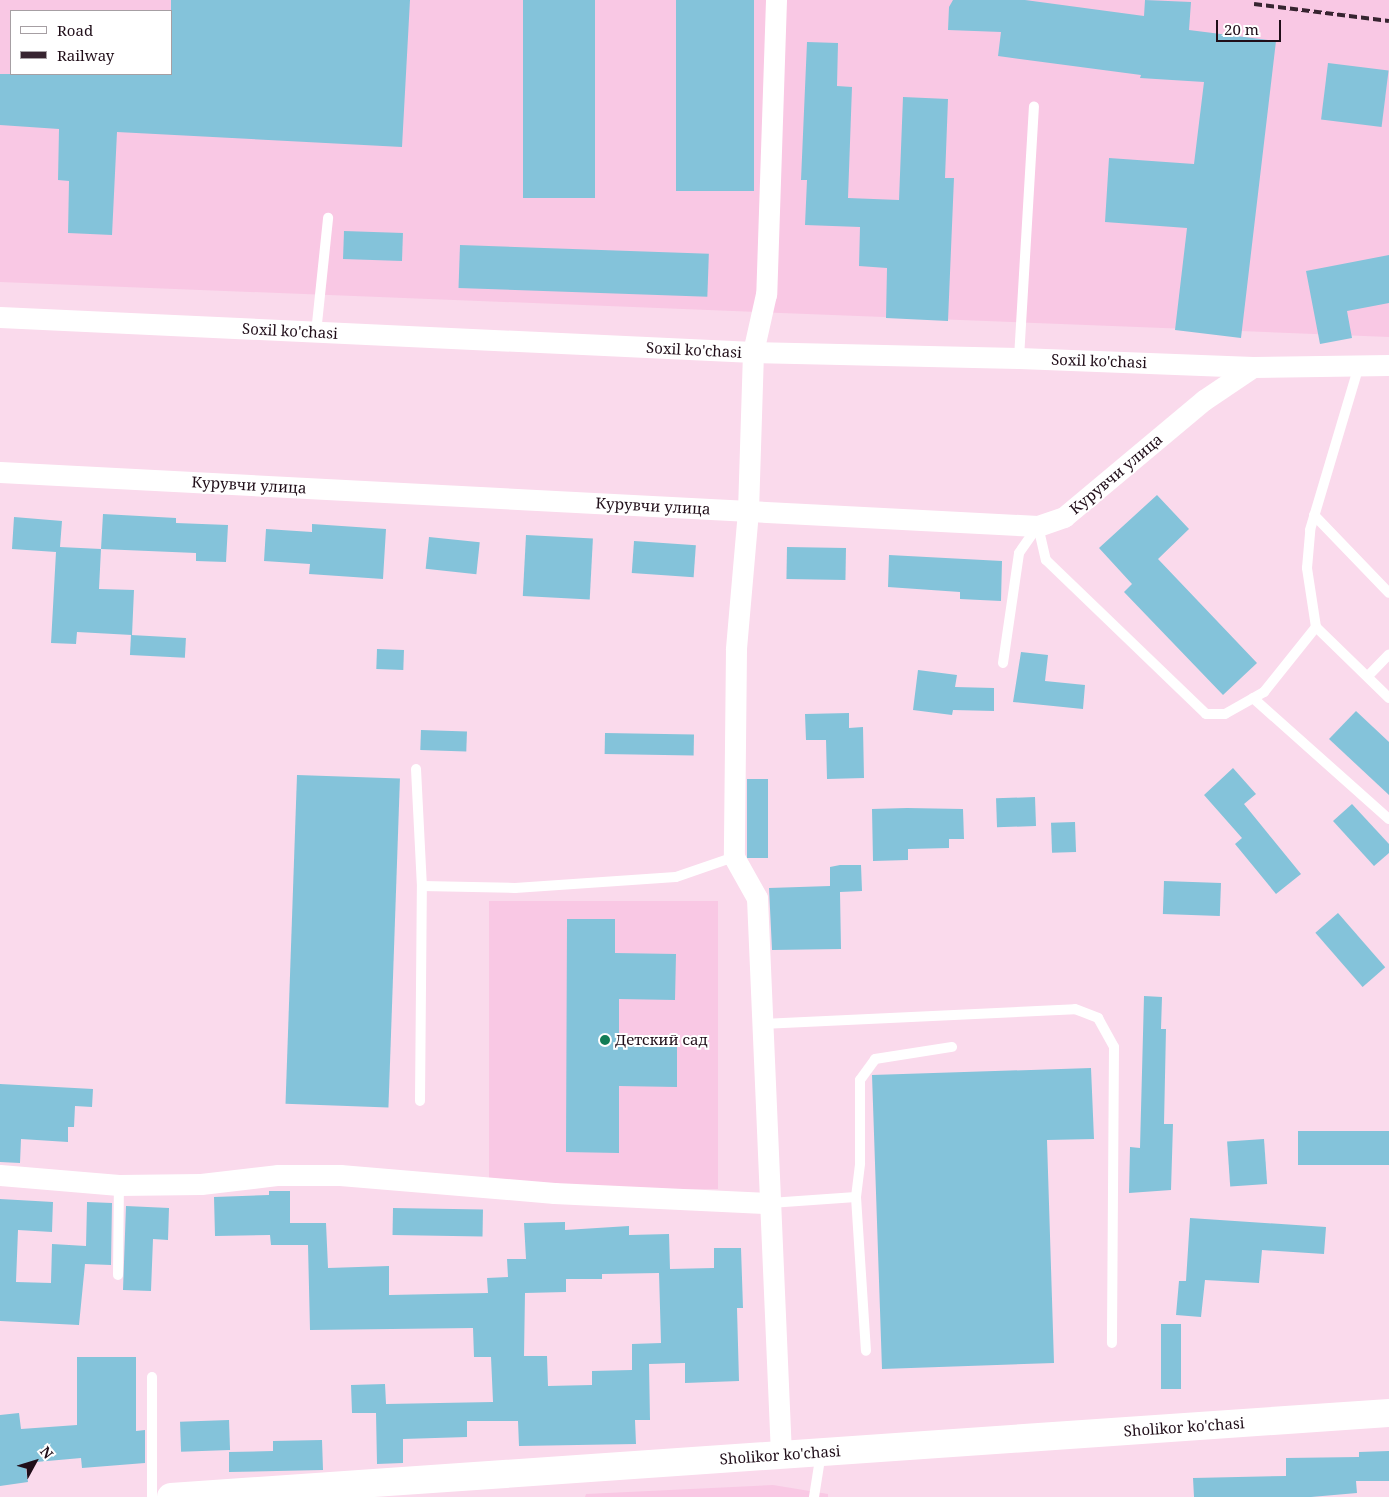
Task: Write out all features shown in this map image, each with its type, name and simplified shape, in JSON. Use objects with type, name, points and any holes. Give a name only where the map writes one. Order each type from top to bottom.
[{"type":"street","points":[[776,0],[766,294],[753,352],[748,511],[736,649],[734,857],[757,898],[781,1454]]},
{"type":"street","name":"Soxil ko'chasi","points":[[0,317],[753,352],[1019,358],[1253,367],[1389,365]]},
{"type":"street","name":"Курувчи улица","points":[[0,472],[1038,526],[1064,517],[1204,400],[1253,367]]},
{"type":"street","points":[[0,1176],[119,1185],[201,1184],[278,1175],[340,1175],[554,1193],[770,1203]]},
{"type":"street","name":"Sholikor ko'chasi","points":[[171,1497],[1389,1413]]},
{"type":"lane","points":[[1019,358],[1034,106]]},
{"type":"lane","points":[[316,333],[328,218]]},
{"type":"lane","points":[[1358,366],[1314,515],[1307,568],[1316,627],[1389,698]]},
{"type":"lane","points":[[1314,515],[1389,593]]},
{"type":"lane","points":[[1038,526],[1046,560],[1206,714],[1225,714],[1264,692],[1316,627]]},
{"type":"lane","points":[[1003,662],[1019,553],[1038,526]]},
{"type":"lane","points":[[1368,676],[1389,654]]},
{"type":"lane","points":[[1253,698],[1389,819]]},
{"type":"lane","points":[[416,769],[422,886],[420,1101]]},
{"type":"lane","points":[[422,886],[515,888],[676,876],[734,857]]},
{"type":"lane","points":[[762,1024],[1075,1009],[1098,1018],[1114,1047],[1112,1342]]},
{"type":"lane","points":[[866,1352],[856,1197],[860,1163],[860,1080],[875,1059],[952,1048]]},
{"type":"lane","points":[[118,1275],[119,1185]]},
{"type":"lane","points":[[770,1203],[856,1197]]},
{"type":"lane","points":[[152,1377],[152,1497]]},
{"type":"lane","points":[[814,1497],[821,1452]]},
{"type":"shaded area","points":[[0,0],[1389,0],[1389,337],[0,282]]},
{"type":"shaded area","name":"Детский сад","points":[[489,901],[718,901],[718,1189],[489,1189]]},
{"type":"shaded area","points":[[773,1485],[828,1494],[828,1497],[585,1497],[586,1494]]},
{"type":"building","points":[[171,0],[410,0],[402,147],[117,132],[112,235],[68,233],[69,181],[58,180],[59,129],[0,125],[0,74],[172,75]]},
{"type":"building","points":[[523,0],[595,0],[595,198],[523,198]]},
{"type":"building","points":[[676,0],[754,0],[754,191],[676,191]]},
{"type":"building","points":[[953,0],[1025,0],[1144,16],[1145,0],[1191,2],[1189,30],[1276,41],[1241,338],[1175,330],[1187,228],[1105,222],[1109,158],[1194,164],[1204,82],[1140,78],[1141,75],[998,56],[1001,32],[948,30],[949,7]]},
{"type":"building","points":[[807,42],[838,43],[837,86],[852,87],[848,198],[899,200],[903,97],[948,99],[945,178],[954,178],[948,321],[886,318],[887,268],[859,266],[860,227],[805,225],[807,180],[801,180]]},
{"type":"building","points":[[1328,63],[1389,70],[1382,127],[1321,120]]},
{"type":"building","points":[[344,231],[403,233],[402,261],[343,259]]},
{"type":"building","points":[[460,245],[709,254],[707,297],[458,288]]},
{"type":"building","points":[[1389,255],[1389,303],[1347,311],[1352,338],[1320,344],[1306,271]]},
{"type":"building","points":[[1157,495],[1189,529],[1158,559],[1257,663],[1223,695],[1124,592],[1132,584],[1099,548]]},
{"type":"building","points":[[103,514],[176,518],[176,523],[228,525],[226,562],[196,561],[196,553],[101,549]]},
{"type":"building","points":[[14,517],[62,521],[60,547],[101,549],[99,589],[134,590],[132,635],[77,632],[76,644],[51,643],[56,552],[12,549]]},
{"type":"building","points":[[312,524],[386,529],[383,579],[309,574],[310,564],[264,561],[266,529],[312,532]]},
{"type":"building","points":[[526,535],[593,539],[590,599],[523,596]]},
{"type":"building","points":[[429,537],[480,542],[476,574],[426,569]]},
{"type":"building","points":[[634,541],[696,545],[694,577],[632,573]]},
{"type":"building","points":[[787,547],[846,548],[845,580],[786,579]]},
{"type":"building","points":[[889,555],[1002,561],[1001,601],[960,599],[960,592],[888,587]]},
{"type":"building","points":[[131,635],[186,638],[185,658],[130,655]]},
{"type":"building","points":[[377,649],[404,650],[403,670],[376,669]]},
{"type":"building","points":[[1021,652],[1048,655],[1045,681],[1085,685],[1083,709],[1013,702]]},
{"type":"building","points":[[918,670],[957,675],[955,687],[994,688],[994,711],[953,710],[952,715],[913,710]]},
{"type":"building","points":[[1356,711],[1389,742],[1389,795],[1329,739]]},
{"type":"building","points":[[849,713],[849,728],[863,727],[864,778],[827,779],[826,740],[806,740],[805,714]]},
{"type":"building","points":[[421,730],[467,732],[466,752],[420,750]]},
{"type":"building","points":[[605,733],[694,735],[694,756],[605,754]]},
{"type":"building","points":[[1233,768],[1256,794],[1244,804],[1301,874],[1276,894],[1235,844],[1242,838],[1204,795]]},
{"type":"building","points":[[297,775],[400,779],[388,1107],[286,1104]]},
{"type":"building","points":[[747,779],[768,779],[768,858],[747,858]]},
{"type":"building","points":[[1035,797],[1036,826],[997,827],[996,798]]},
{"type":"building","points":[[1352,804],[1389,844],[1389,853],[1374,866],[1333,821]]},
{"type":"building","points":[[872,809],[963,809],[964,839],[949,839],[949,848],[908,849],[908,860],[873,861]]},
{"type":"building","points":[[1075,822],[1076,852],[1052,853],[1051,823]]},
{"type":"building","points":[[861,865],[862,891],[840,892],[841,949],[772,950],[769,888],[830,886],[830,867]]},
{"type":"building","points":[[1164,881],[1221,883],[1220,916],[1163,914]]},
{"type":"building","points":[[1338,913],[1385,967],[1363,987],[1315,933]]},
{"type":"building","points":[[567,919],[615,919],[615,953],[676,954],[675,1000],[619,999],[619,1042],[677,1043],[677,1087],[619,1086],[619,1153],[566,1152]]},
{"type":"building","points":[[1144,996],[1162,997],[1161,1029],[1166,1029],[1164,1124],[1173,1124],[1171,1190],[1129,1193],[1130,1147],[1140,1148]]},
{"type":"building","points":[[1091,1068],[1094,1139],[1047,1140],[1054,1363],[882,1369],[872,1075]]},
{"type":"building","points":[[0,1084],[93,1089],[92,1107],[75,1106],[74,1127],[68,1127],[68,1142],[21,1139],[20,1163],[0,1162]]},
{"type":"building","points":[[1298,1131],[1389,1131],[1389,1165],[1298,1165]]},
{"type":"building","points":[[1264,1139],[1267,1184],[1230,1186],[1227,1142]]},
{"type":"building","points":[[269,1191],[290,1191],[290,1223],[326,1223],[328,1268],[389,1266],[389,1295],[488,1293],[487,1278],[508,1277],[507,1259],[526,1259],[524,1223],[565,1222],[565,1230],[629,1226],[629,1235],[669,1234],[670,1269],[714,1268],[714,1248],[741,1248],[743,1308],[737,1308],[739,1381],[685,1383],[685,1363],[649,1364],[650,1420],[635,1420],[636,1444],[519,1446],[518,1421],[467,1421],[467,1437],[403,1439],[403,1463],[377,1464],[376,1413],[352,1413],[351,1385],[385,1384],[386,1404],[493,1402],[491,1357],[474,1357],[473,1328],[310,1330],[308,1245],[271,1245],[270,1235],[215,1236],[214,1197],[269,1195]],"holes":[[[659,1273],[661,1343],[632,1344],[632,1370],[592,1371],[592,1385],[548,1386],[547,1356],[524,1356],[525,1293],[566,1292],[566,1279],[602,1279],[602,1274]]]},
{"type":"building","points":[[0,1199],[53,1202],[52,1232],[18,1230],[16,1282],[51,1283],[52,1244],[86,1246],[87,1202],[112,1203],[111,1265],[85,1264],[79,1325],[0,1321]]},
{"type":"building","points":[[126,1206],[169,1208],[168,1240],[153,1239],[151,1291],[123,1290]]},
{"type":"building","points":[[393,1208],[483,1210],[483,1237],[393,1235]]},
{"type":"building","points":[[1190,1218],[1326,1227],[1324,1254],[1262,1250],[1259,1283],[1205,1280],[1201,1317],[1176,1315],[1179,1281],[1186,1281]]},
{"type":"building","points":[[1161,1324],[1181,1324],[1181,1389],[1161,1389]]},
{"type":"building","points":[[77,1357],[136,1357],[136,1431],[145,1430],[145,1463],[82,1468],[81,1458],[25,1463],[28,1482],[0,1486],[0,1415],[19,1413],[21,1429],[77,1425]]},
{"type":"building","points":[[229,1420],[230,1450],[181,1452],[180,1422]]},
{"type":"building","points":[[322,1440],[323,1470],[229,1472],[229,1452],[273,1451],[273,1441]]},
{"type":"building","points":[[1389,1451],[1389,1481],[1356,1481],[1357,1493],[1311,1497],[1194,1497],[1193,1478],[1286,1476],[1286,1458],[1359,1457],[1359,1452]]},
{"type":"railway","points":[[1254,4],[1389,21]]},
{"type":"place","name":"Детский сад","points":[[605,1040]]}]
